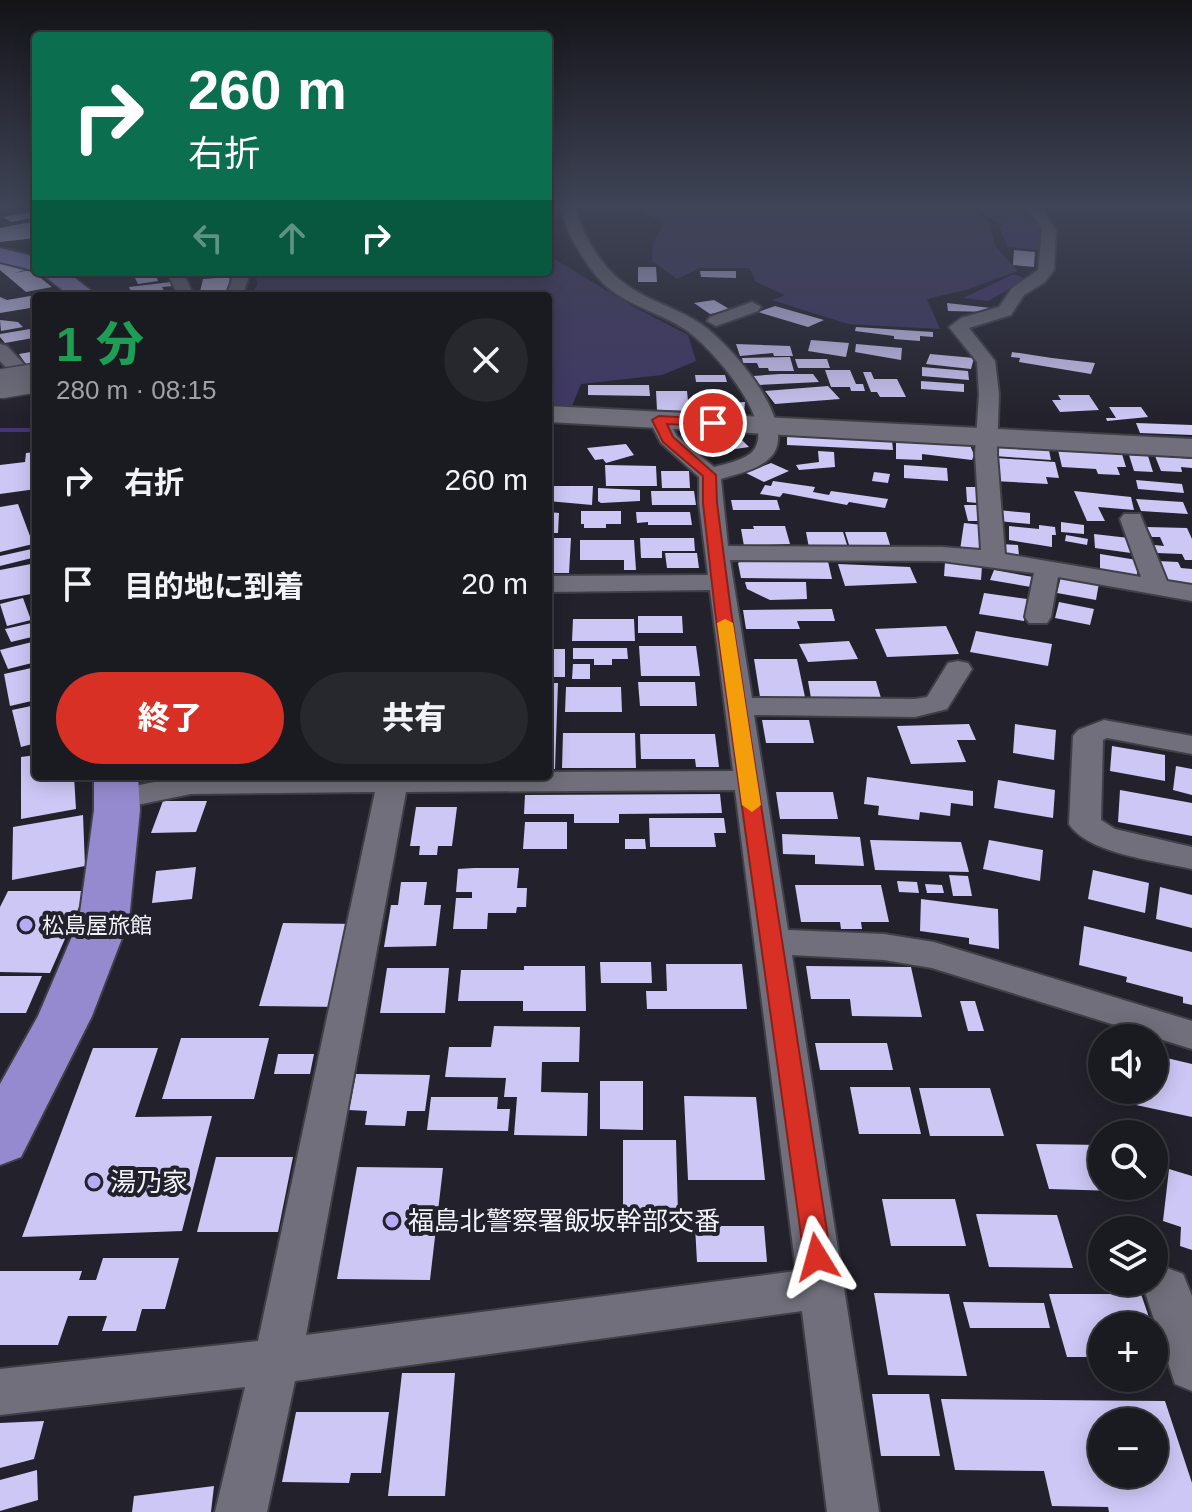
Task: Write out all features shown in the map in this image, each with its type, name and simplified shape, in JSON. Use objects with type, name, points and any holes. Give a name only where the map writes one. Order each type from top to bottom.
[{"type":"highway","points":[[59,278],[80,292]]},
{"type":"highway","points":[[0,1140],[65,1016],[104,920],[116,787]]},
{"type":"street","points":[[607,278],[630,295],[699,330],[748,385],[767,426],[768,443],[761,455],[710,475]]},
{"type":"street","points":[[994,559],[989,528],[986,361],[958,327],[1005,311],[1018,292],[1040,278]]},
{"type":"street","points":[[678,295],[680,302],[723,324],[728,335],[714,344]]},
{"type":"street","points":[[716,321],[752,307]]},
{"type":"street","points":[[0,350],[32,384]]},
{"type":"street","points":[[0,384],[32,379]]},
{"type":"street","points":[[552,414],[1192,448]]},
{"type":"street","points":[[659,420],[668,439],[710,475],[718,567],[737,706],[853,1512]]},
{"type":"street","points":[[1132,519],[1157,587]]},
{"type":"street","points":[[552,584],[718,567],[942,554],[994,559],[1192,593]]},
{"type":"street","points":[[1038,617],[1047,568]]},
{"type":"street","points":[[737,706],[915,708],[937,703],[958,669]]},
{"type":"street","points":[[1192,745],[1104,729],[1088,736],[1085,824],[1104,837],[1192,858]]},
{"type":"street","points":[[552,779],[748,780]]},
{"type":"street","points":[[116,787],[326,780]]},
{"type":"street","points":[[241,1512],[288,1316],[394,780]]},
{"type":"street","points":[[771,942],[884,947],[934,955],[1192,1035]]},
{"type":"street","points":[[0,1392],[276,1361],[822,1288]]},
{"type":"street","points":[[1168,1292],[1192,1368]]},
{"type":"shaded area","points":[[256,278],[585,278],[688,335],[696,361],[662,375],[581,384],[572,406],[552,405],[552,292],[253,292]]},
{"type":"shaded area","points":[[754,278],[1000,278],[927,299],[940,329],[848,324],[772,300],[785,295],[756,282]]},
{"type":"shaded area","points":[[1006,278],[1022,278],[1021,282],[988,301],[963,298]]},
{"type":"building","points":[[9,278],[40,278],[52,287],[26,292]]},
{"type":"building","points":[[135,278],[161,278],[157,278],[158,281],[138,284]]},
{"type":"building","points":[[230,278],[228,292],[200,292],[203,279]]},
{"type":"building","points":[[638,278],[657,278],[657,282],[638,282]]},
{"type":"building","points":[[171,282],[173,286],[162,287],[164,291],[158,292],[131,292],[129,287]]},
{"type":"building","points":[[32,296],[32,308],[0,313],[0,297],[7,300]]},
{"type":"building","points":[[714,300],[731,310],[710,314],[694,303]]},
{"type":"building","points":[[947,303],[991,308],[992,312],[948,311]]},
{"type":"building","points":[[775,306],[824,320],[808,327],[758,312]]},
{"type":"building","points":[[0,320],[18,322],[23,327],[1,331]]},
{"type":"building","points":[[856,327],[933,332],[933,337],[920,336],[920,341],[894,339],[894,336],[855,331]]},
{"type":"building","points":[[32,329],[32,338],[5,343],[0,334]]},
{"type":"building","points":[[811,340],[849,343],[846,357],[808,351]]},
{"type":"building","points":[[736,344],[790,346],[793,356],[774,356],[773,353],[740,356]]},
{"type":"building","points":[[856,344],[902,348],[901,360],[855,352]]},
{"type":"building","points":[[32,352],[32,365],[27,366],[19,354]]},
{"type":"building","points":[[1012,352],[1095,363],[1091,374],[1019,362],[1020,358],[1011,357]]},
{"type":"building","points":[[930,354],[974,358],[971,369],[926,364]]},
{"type":"building","points":[[790,357],[794,371],[769,371],[768,368],[759,368],[757,363],[743,363],[742,358]]},
{"type":"building","points":[[795,359],[827,359],[830,368],[798,368]]},
{"type":"building","points":[[922,367],[968,371],[969,380],[922,376]]},
{"type":"building","points":[[825,370],[850,370],[856,384],[863,384],[865,391],[831,387]]},
{"type":"building","points":[[863,372],[871,372],[874,379],[897,379],[906,397],[880,397],[877,392],[871,392]]},
{"type":"building","points":[[813,374],[819,382],[759,385],[753,376]]},
{"type":"building","points":[[695,375],[725,375],[727,382],[696,382]]},
{"type":"building","points":[[921,381],[964,384],[964,392],[921,389]]},
{"type":"building","points":[[588,385],[649,385],[650,396],[588,395]]},
{"type":"building","points":[[828,386],[840,399],[775,404],[765,391]]},
{"type":"building","points":[[656,391],[687,391],[689,411],[657,410]]},
{"type":"building","points":[[1058,395],[1089,395],[1099,410],[1060,412],[1052,400],[1061,400]]},
{"type":"building","points":[[745,402],[744,413],[693,412],[692,405]]},
{"type":"building","points":[[1109,407],[1141,407],[1148,417],[1107,421],[1106,418],[1116,418]]},
{"type":"building","points":[[1136,423],[1192,425],[1192,435],[1140,433]]},
{"type":"building","points":[[735,433],[749,447],[700,454],[695,448],[702,447],[694,438]]},
{"type":"building","points":[[787,435],[892,440],[893,450],[787,445]]},
{"type":"building","points":[[896,441],[970,445],[974,455],[972,460],[922,454],[922,460],[896,459]]},
{"type":"building","points":[[626,444],[634,455],[606,463],[603,459],[595,460],[587,448]]},
{"type":"building","points":[[993,447],[1049,450],[1051,460],[995,456]]},
{"type":"building","points":[[1058,450],[1122,454],[1126,467],[1117,467],[1120,475],[1098,474],[1096,469],[1062,467]]},
{"type":"building","points":[[818,451],[834,452],[835,467],[799,470],[796,465],[819,462]]},
{"type":"building","points":[[32,452],[32,490],[0,494],[0,465],[25,462],[26,453]]},
{"type":"building","points":[[1129,455],[1148,456],[1153,472],[1134,471]]},
{"type":"building","points":[[1155,456],[1192,459],[1192,468],[1181,467],[1182,472],[1161,471]]},
{"type":"building","points":[[996,458],[1055,462],[1059,478],[1046,477],[1048,484],[993,481]]},
{"type":"building","points":[[771,463],[789,471],[764,482],[746,473]]},
{"type":"building","points":[[605,465],[656,466],[657,486],[606,486]]},
{"type":"building","points":[[904,465],[947,468],[948,481],[904,478]]},
{"type":"building","points":[[661,471],[689,471],[690,488],[662,488]]},
{"type":"building","points":[[874,472],[890,474],[888,483],[872,481]]},
{"type":"building","points":[[1136,480],[1182,484],[1184,493],[1138,489]]},
{"type":"building","points":[[773,481],[815,487],[813,492],[829,495],[831,491],[888,499],[885,508],[849,502],[847,505],[783,493],[780,497],[760,494],[765,485],[771,486]]},
{"type":"building","points":[[552,486],[593,486],[592,505],[552,501]]},
{"type":"building","points":[[966,487],[977,487],[978,503],[967,502]]},
{"type":"building","points":[[598,488],[640,490],[640,501],[601,503],[598,501]]},
{"type":"building","points":[[651,491],[694,491],[696,505],[652,505]]},
{"type":"building","points":[[1074,491],[1131,497],[1134,510],[1098,507],[1105,521],[1087,521]]},
{"type":"building","points":[[1136,499],[1183,502],[1188,514],[1141,511]]},
{"type":"building","points":[[731,500],[777,500],[780,510],[733,510]]},
{"type":"building","points":[[18,504],[32,544],[0,552],[0,507]]},
{"type":"building","points":[[964,505],[978,505],[981,521],[968,521]]},
{"type":"building","points":[[998,510],[1030,513],[1030,524],[998,521]]},
{"type":"building","points":[[581,511],[621,511],[621,524],[584,528]]},
{"type":"building","points":[[552,512],[559,513],[558,533],[552,533]]},
{"type":"building","points":[[636,512],[690,512],[692,525],[637,523]]},
{"type":"building","points":[[1061,522],[1084,525],[1084,534],[1061,532]]},
{"type":"building","points":[[964,523],[983,525],[981,553],[960,550]]},
{"type":"building","points":[[1039,525],[1055,527],[1052,547],[1009,540],[1009,526],[1039,529]]},
{"type":"building","points":[[753,526],[785,526],[790,544],[744,546],[741,529],[754,529]]},
{"type":"building","points":[[1147,527],[1187,528],[1192,539],[1192,560],[1185,560],[1182,554],[1157,553],[1154,545],[1164,546],[1160,537],[1152,537]]},
{"type":"building","points":[[806,532],[843,532],[848,548],[809,548]]},
{"type":"building","points":[[845,532],[886,532],[891,548],[850,548]]},
{"type":"building","points":[[1094,534],[1129,538],[1131,553],[1095,548]]},
{"type":"building","points":[[1066,535],[1088,539],[1087,545],[1065,541]]},
{"type":"building","points":[[552,538],[571,538],[569,573],[552,573]]},
{"type":"building","points":[[640,538],[694,538],[695,551],[662,551],[662,558],[641,558]]},
{"type":"building","points":[[580,540],[634,540],[636,570],[624,570],[624,560],[580,560]]},
{"type":"building","points":[[1000,544],[1018,545],[1019,556],[1002,555]]},
{"type":"building","points":[[32,549],[32,558],[0,566],[0,556]]},
{"type":"building","points":[[665,553],[697,553],[699,568],[667,568]]},
{"type":"building","points":[[1100,554],[1137,560],[1137,576],[1100,571]]},
{"type":"building","points":[[748,556],[827,557],[832,579],[741,578],[738,563]]},
{"type":"building","points":[[1158,561],[1178,562],[1181,568],[1192,569],[1192,584],[1167,583]]},
{"type":"building","points":[[945,562],[982,566],[981,580],[944,576]]},
{"type":"building","points":[[31,564],[32,594],[0,600],[0,570]]},
{"type":"building","points":[[838,564],[910,567],[917,583],[845,586]]},
{"type":"building","points":[[994,570],[1033,577],[1031,587],[990,580]]},
{"type":"building","points":[[1061,577],[1099,583],[1096,600],[1057,593]]},
{"type":"building","points":[[745,582],[806,582],[807,599],[770,600],[747,589]]},
{"type":"building","points":[[984,593],[1027,599],[1024,621],[979,614]]},
{"type":"building","points":[[23,598],[31,620],[7,626],[0,604]]},
{"type":"building","points":[[1059,602],[1094,609],[1090,625],[1055,618]]},
{"type":"building","points":[[832,609],[835,621],[797,621],[800,629],[746,629],[743,610]]},
{"type":"building","points":[[638,616],[682,616],[683,633],[638,633]]},
{"type":"building","points":[[573,619],[634,619],[635,641],[572,641]]},
{"type":"building","points":[[32,623],[32,637],[11,642],[5,629]]},
{"type":"building","points":[[946,626],[959,654],[887,657],[875,629]]},
{"type":"building","points":[[976,631],[1052,644],[1048,666],[970,652]]},
{"type":"building","points":[[849,641],[858,659],[808,662],[799,644]]},
{"type":"building","points":[[32,642],[32,663],[8,669],[0,650]]},
{"type":"building","points":[[639,646],[696,646],[700,676],[641,676]]},
{"type":"building","points":[[573,648],[627,648],[628,659],[612,659],[612,665],[594,665],[594,659],[573,659]]},
{"type":"building","points":[[552,649],[565,649],[565,677],[552,677]]},
{"type":"building","points":[[754,659],[797,659],[805,697],[760,697]]},
{"type":"building","points":[[573,664],[590,664],[590,679],[572,679]]},
{"type":"building","points":[[32,668],[32,701],[10,706],[4,674]]},
{"type":"building","points":[[808,681],[876,681],[881,698],[811,698]]},
{"type":"building","points":[[638,682],[695,682],[697,706],[640,706]]},
{"type":"building","points":[[552,683],[558,683],[555,769],[552,769]]},
{"type":"building","points":[[566,687],[621,687],[622,712],[565,712]]},
{"type":"building","points":[[32,706],[32,744],[21,747],[12,710]]},
{"type":"building","points":[[762,720],[809,720],[814,743],[766,743]]},
{"type":"building","points":[[969,724],[976,740],[957,740],[966,762],[911,764],[897,726]]},
{"type":"building","points":[[1015,724],[1056,730],[1054,760],[1013,753]]},
{"type":"building","points":[[563,733],[635,733],[636,768],[562,768]]},
{"type":"building","points":[[640,734],[715,734],[719,767],[696,767],[695,759],[641,759]]},
{"type":"building","points":[[1112,746],[1165,755],[1165,781],[1110,771]]},
{"type":"building","points":[[32,756],[32,780],[74,780],[76,809],[21,819],[21,757]]},
{"type":"building","points":[[1176,766],[1192,769],[1192,795],[1173,790]]},
{"type":"building","points":[[867,777],[973,791],[973,806],[951,803],[950,816],[920,812],[919,820],[878,815],[879,806],[864,804]]},
{"type":"building","points":[[998,780],[1055,790],[1053,818],[994,808]]},
{"type":"building","points":[[1120,790],[1192,803],[1192,836],[1118,822]]},
{"type":"building","points":[[776,792],[833,792],[838,819],[780,819]]},
{"type":"building","points":[[720,794],[722,813],[619,814],[619,823],[574,823],[574,814],[524,814],[525,795]]},
{"type":"building","points":[[163,801],[207,801],[196,832],[151,833]]},
{"type":"building","points":[[416,807],[457,807],[452,846],[438,846],[437,855],[419,855],[420,846],[410,846]]},
{"type":"building","points":[[83,815],[85,866],[12,880],[13,827]]},
{"type":"building","points":[[649,818],[724,818],[726,833],[714,833],[716,847],[650,847]]},
{"type":"building","points":[[525,822],[567,822],[567,849],[523,849]]},
{"type":"building","points":[[782,834],[860,837],[864,866],[815,864],[815,855],[783,854]]},
{"type":"building","points":[[625,839],[645,839],[646,849],[625,849]]},
{"type":"building","points":[[870,840],[961,842],[969,872],[875,870]]},
{"type":"building","points":[[989,840],[1043,850],[1040,881],[983,869]]},
{"type":"building","points":[[196,867],[192,899],[152,903],[156,871]]},
{"type":"building","points":[[519,868],[517,888],[527,888],[526,907],[517,907],[516,913],[488,913],[487,929],[453,929],[456,898],[472,898],[472,892],[456,892],[458,869]]},
{"type":"building","points":[[1093,870],[1149,883],[1145,913],[1088,899]]},
{"type":"building","points":[[949,875],[968,876],[972,896],[953,896]]},
{"type":"building","points":[[897,881],[917,882],[919,893],[899,892]]},
{"type":"building","points":[[401,882],[427,882],[424,905],[441,905],[436,946],[384,947],[391,905],[398,905]]},
{"type":"building","points":[[925,884],[942,885],[944,893],[927,893]]},
{"type":"building","points":[[795,885],[881,885],[889,922],[861,922],[862,929],[841,929],[840,922],[801,922]]},
{"type":"building","points":[[1160,887],[1192,895],[1192,928],[1156,919]]},
{"type":"building","points":[[8,891],[86,891],[50,973],[0,972],[0,907]]},
{"type":"building","points":[[921,899],[998,909],[999,949],[969,944],[969,938],[920,931]]},
{"type":"building","points":[[283,923],[359,924],[341,1007],[259,1006]]},
{"type":"building","points":[[1084,926],[1192,952],[1192,1005],[1183,1003],[1183,997],[1126,982],[1127,977],[1079,965]]},
{"type":"building","points":[[600,962],[651,962],[652,983],[601,983]]},
{"type":"building","points":[[666,964],[742,964],[747,1009],[647,1009],[646,991],[667,991]]},
{"type":"building","points":[[524,966],[585,966],[586,1011],[523,1011],[523,1001],[458,1001],[461,970],[524,970]]},
{"type":"building","points":[[806,966],[911,967],[922,1017],[852,1016],[850,999],[811,999]]},
{"type":"building","points":[[387,968],[449,968],[445,1013],[380,1013]]},
{"type":"building","points":[[0,976],[42,976],[26,1013],[0,1013]]},
{"type":"building","points":[[960,1001],[975,1001],[984,1031],[968,1031]]},
{"type":"building","points":[[494,1026],[580,1027],[579,1062],[542,1062],[541,1092],[588,1093],[587,1136],[514,1135],[517,1097],[504,1097],[506,1078],[445,1077],[449,1047],[491,1047]]},
{"type":"building","points":[[181,1038],[269,1038],[254,1099],[162,1099]]},
{"type":"building","points":[[815,1043],[887,1043],[893,1070],[820,1070]]},
{"type":"building","points":[[93,1048],[158,1048],[135,1117],[212,1116],[182,1231],[22,1237]]},
{"type":"building","points":[[278,1054],[314,1054],[310,1074],[274,1074]]},
{"type":"building","points":[[1168,1058],[1192,1064],[1192,1117],[1131,1104],[1168,1104]]},
{"type":"building","points":[[356,1074],[430,1075],[425,1111],[407,1111],[405,1126],[365,1125],[367,1111],[349,1110]]},
{"type":"building","points":[[600,1081],[643,1081],[643,1130],[600,1129]]},
{"type":"building","points":[[850,1087],[910,1087],[921,1134],[859,1134]]},
{"type":"building","points":[[919,1088],[990,1088],[1004,1136],[930,1136]]},
{"type":"building","points":[[684,1096],[756,1097],[765,1180],[688,1180]]},
{"type":"building","points":[[431,1097],[498,1097],[497,1109],[510,1109],[508,1131],[427,1130]]},
{"type":"building","points":[[623,1140],[676,1140],[678,1214],[623,1214]]},
{"type":"building","points":[[1036,1144],[1088,1145],[1088,1190],[1049,1189]]},
{"type":"building","points":[[216,1157],[293,1157],[278,1232],[197,1232]]},
{"type":"building","points":[[357,1167],[443,1168],[430,1280],[337,1279]]},
{"type":"building","points":[[1169,1169],[1192,1176],[1192,1250],[1180,1246],[1181,1227],[1168,1223],[1168,1216],[1164,1216],[1165,1200],[1168,1200]]},
{"type":"building","points":[[882,1199],[955,1199],[966,1246],[891,1246]]},
{"type":"building","points":[[976,1214],[1057,1215],[1073,1268],[989,1267]]},
{"type":"building","points":[[695,1226],[764,1226],[767,1262],[697,1262]]},
{"type":"building","points":[[103,1258],[179,1258],[165,1309],[142,1309],[136,1331],[102,1331],[107,1316],[68,1316],[58,1345],[0,1345],[0,1271],[82,1271],[79,1280],[96,1280]]},
{"type":"building","points":[[874,1293],[949,1294],[967,1376],[888,1375]]},
{"type":"building","points":[[1049,1294],[1142,1296],[1147,1312],[1088,1312],[1088,1357],[1067,1357]]},
{"type":"building","points":[[963,1302],[1044,1303],[1050,1328],[970,1328]]},
{"type":"building","points":[[402,1373],[455,1373],[445,1496],[388,1496]]},
{"type":"building","points":[[872,1394],[929,1394],[940,1456],[881,1456]]},
{"type":"building","points":[[941,1399],[1165,1401],[1167,1408],[1088,1408],[1088,1488],[1168,1488],[1168,1410],[1192,1483],[1192,1512],[1109,1512],[1108,1507],[1052,1506],[1044,1471],[955,1470]]},
{"type":"building","points":[[296,1412],[389,1412],[381,1473],[351,1473],[349,1483],[282,1482]]},
{"type":"building","points":[[44,1421],[34,1459],[0,1468],[0,1423]]},
{"type":"building","points":[[37,1470],[38,1500],[0,1511],[0,1480]]},
{"type":"building","points":[[214,1486],[211,1512],[132,1512],[134,1496]]},
{"type":"waterway","points":[[0,430],[32,430]]},
{"type":"slow traffic","points":[[725,623],[752,805]]},
{"type":"place","name":"松島屋旅館","points":[[26,925]]},
{"type":"place","name":"湯乃家","points":[[94,1182]]},
{"type":"place","name":"福島北警察署飯坂幹部交番","points":[[392,1221]]},
{"type":"route","points":[[713,423],[659,420],[668,439],[680,453],[710,475],[710,503],[723,611],[817,1257]]}]
